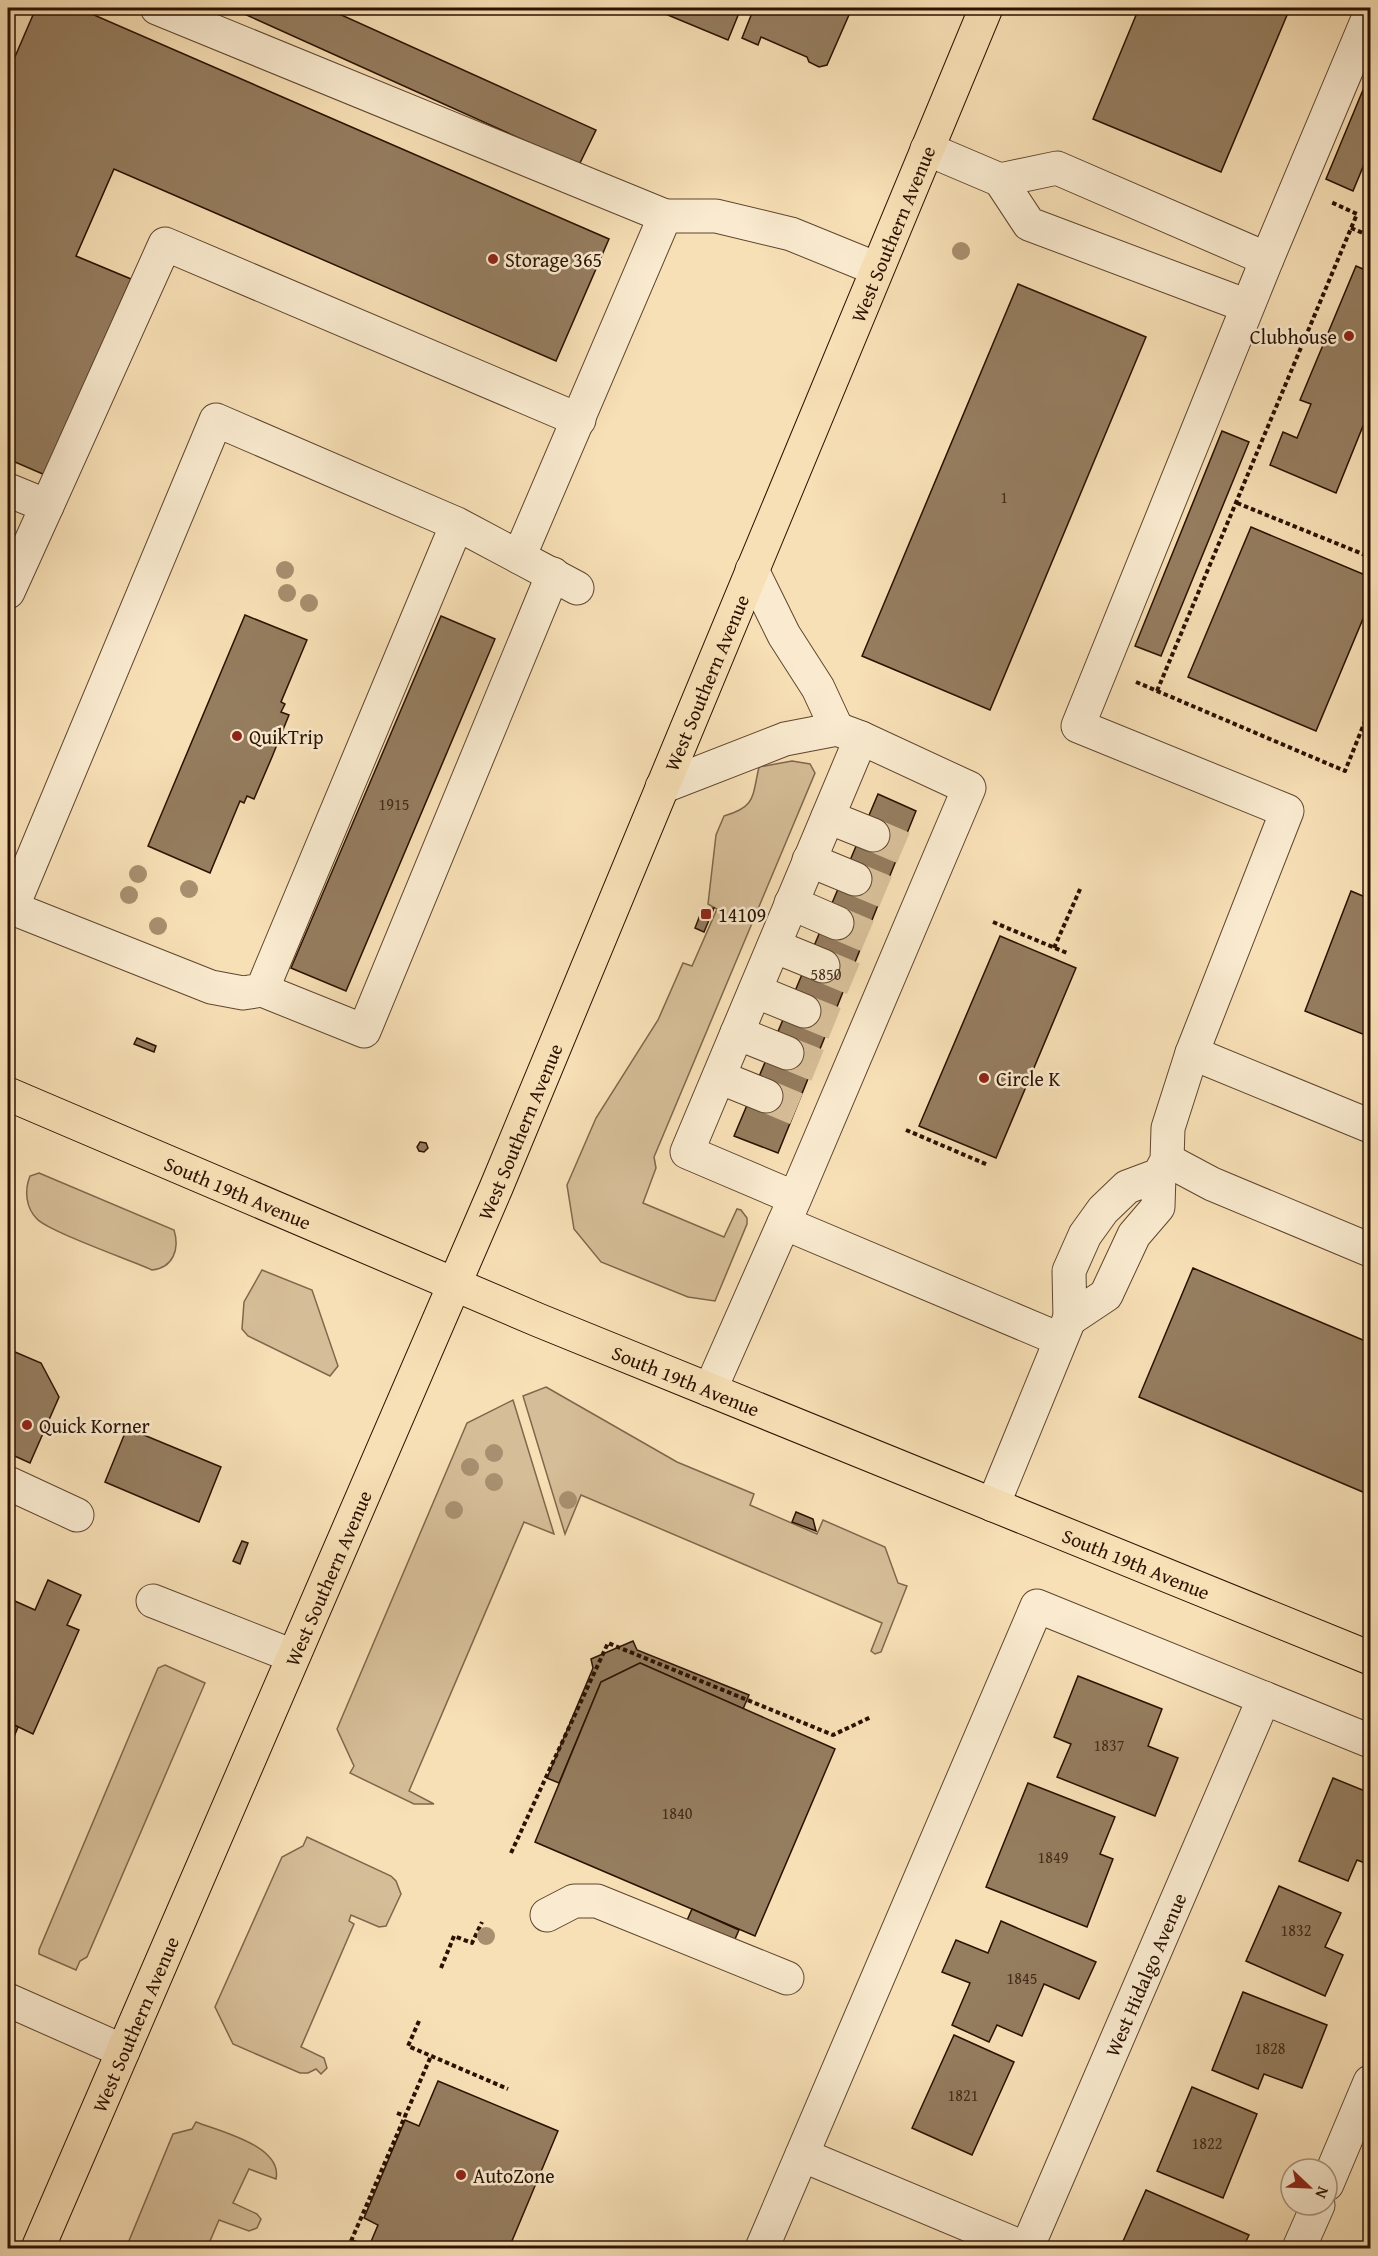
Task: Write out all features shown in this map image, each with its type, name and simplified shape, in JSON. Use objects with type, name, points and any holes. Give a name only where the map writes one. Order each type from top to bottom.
[{"type":"main road","name":"West Southern Avenue","points":[[38,2248],[454,1285],[986,8]]},
{"type":"main road","name":"South 19th Avenue","points":[[8,1094],[454,1285],[1371,1658]]},
{"type":"street","points":[[158,8],[665,216],[716,216],[791,234],[877,269]]},
{"type":"street","points":[[1064,1329],[1106,1295],[1134,1235],[1158,1207],[1168,1128],[1192,1053],[1287,811],[1078,726],[1247,306],[1371,14]]},
{"type":"street","points":[[927,148],[1000,180],[1029,224],[1247,306]]},
{"type":"street","points":[[1000,180],[1057,168],[1267,259]]},
{"type":"street","points":[[519,557],[665,216]]},
{"type":"street","points":[[8,592],[165,244],[579,420]]},
{"type":"street","points":[[216,420],[457,524],[519,557],[565,581],[364,1031],[262,990],[243,993],[211,987],[10,914],[216,420]]},
{"type":"street","points":[[8,490],[46,507]]},
{"type":"street","points":[[262,990],[457,524]]},
{"type":"street","points":[[752,570],[784,636],[849,734],[828,817],[687,1152],[790,1210],[1064,1329]]},
{"type":"street","points":[[662,787],[785,738],[849,734],[969,788],[925,857],[816,1117],[790,1210],[710,1390]]},
{"type":"street","points":[[828,817],[873,835]]},
{"type":"street","points":[[809,860],[855,879]]},
{"type":"street","points":[[791,903],[837,923]]},
{"type":"street","points":[[774,946],[823,966]]},
{"type":"street","points":[[755,991],[804,1011]]},
{"type":"street","points":[[737,1033],[787,1053]]},
{"type":"street","points":[[1192,1053],[1371,1126]]},
{"type":"street","points":[[719,1077],[766,1096]]},
{"type":"street","points":[[993,1505],[1064,1329],[1069,1271],[1085,1235],[1103,1210],[1127,1186],[1163,1168],[1212,1184],[1371,1250]]},
{"type":"street","points":[[1103,1210],[1134,1235]]},
{"type":"street","points":[[8,1483],[77,1515]]},
{"type":"street","points":[[153,1601],[293,1656]]},
{"type":"street","points":[[762,2248],[1037,1606],[1371,1741]]},
{"type":"street","name":"West Hidalgo Avenue","points":[[1025,2248],[1264,1698]]},
{"type":"street","points":[[547,1916],[574,1901],[597,1901],[787,1978]]},
{"type":"street","points":[[8,2000],[123,2051]]},
{"type":"street","points":[[1339,2157],[1371,2082]]},
{"type":"street","points":[[802,2155],[1025,2248]]},
{"type":"street","points":[[1299,2248],[1313,2217]]},
{"type":"path","points":[[1157,691],[1357,214],[1297,188]]},
{"type":"path","points":[[1351,228],[1371,237]]},
{"type":"path","points":[[1237,502],[1371,557]]},
{"type":"path","points":[[1102,667],[1345,771],[1370,711]]},
{"type":"path","points":[[1054,948],[1081,887]]},
{"type":"path","points":[[993,922],[1067,953]]},
{"type":"path","points":[[906,1130],[988,1165]]},
{"type":"path","points":[[512,1852],[608,1643],[833,1735],[872,1717]]},
{"type":"path","points":[[441,1968],[454,1936],[472,1943],[482,1922]]},
{"type":"path","points":[[419,2021],[408,2046],[508,2089]]},
{"type":"path","points":[[348,2248],[431,2056]]},
{"type":"path","points":[[397,2112],[405,2116]]},
{"type":"path","points":[[352,2241],[370,2248]]},
{"type":"shaded area","points":[[792,761],[810,764],[815,773],[654,1157],[656,1168],[643,1203],[724,1237],[737,1209],[741,1210],[747,1218],[747,1224],[715,1301],[688,1297],[601,1262],[574,1229],[567,1185],[596,1118],[658,1020],[683,963],[692,966],[717,909],[708,904],[716,835],[724,816],[742,809],[751,799],[759,767]]},
{"type":"shaded area","points":[[39,1173],[174,1230],[176,1244],[170,1261],[165,1266],[152,1270],[45,1225],[33,1215],[27,1199],[30,1176]]},
{"type":"shaded area","points":[[262,1270],[312,1290],[338,1366],[330,1376],[248,1336],[242,1329],[244,1302]]},
{"type":"shaded area","points":[[546,1387],[677,1462],[754,1494],[750,1505],[817,1534],[823,1520],[885,1547],[898,1583],[907,1586],[881,1652],[875,1654],[871,1651],[882,1623],[581,1495],[565,1534],[523,1396]]},
{"type":"shaded area","points":[[513,1400],[554,1534],[524,1522],[409,1791],[434,1804],[414,1804],[350,1773],[354,1766],[337,1729],[467,1423]]},
{"type":"shaded area","points":[[165,1665],[205,1683],[87,1957],[80,1961],[76,1970],[39,1954],[39,1950],[158,1668]]},
{"type":"shaded area","points":[[307,1837],[391,1876],[396,1881],[401,1894],[386,1926],[379,1927],[351,1915],[349,1921],[354,1924],[301,2047],[324,2058],[327,2068],[321,2074],[316,2069],[308,2073],[300,2073],[233,2044],[215,2007],[282,1857],[303,1846]]},
{"type":"shaded area","points":[[196,2122],[233,2135],[260,2149],[270,2157],[276,2167],[276,2179],[249,2169],[233,2203],[257,2214],[261,2219],[257,2228],[249,2231],[219,2220],[207,2248],[126,2248],[173,2134],[192,2129]]},
{"type":"building","points":[[36,8],[78,8],[609,239],[556,361],[114,169],[76,256],[131,279],[45,475],[8,459],[8,73]]},
{"type":"building","points":[[231,8],[326,8],[596,130],[579,165]]},
{"type":"building","points":[[651,8],[741,8],[728,40]]},
{"type":"building","points":[[754,8],[852,8],[827,65],[819,67],[809,62],[807,57],[761,37],[758,45],[742,38]]},
{"type":"building","points":[[1139,8],[1290,8],[1221,172],[1093,119]]},
{"type":"building","points":[[1370,73],[1370,150],[1353,191],[1326,179]]},
{"type":"building","name":"Clubhouse","points":[[1356,266],[1370,272],[1370,429],[1363,426],[1336,493],[1270,465],[1283,432],[1297,438],[1311,404],[1300,400]]},
{"type":"building","points":[[1018,284],[1146,337],[990,710],[862,656]]},
{"type":"building","points":[[1222,431],[1249,442],[1161,656],[1135,646]]},
{"type":"building","points":[[1251,527],[1370,577],[1370,602],[1316,731],[1188,677]]},
{"type":"building","name":"QuikTrip","points":[[245,615],[307,640],[281,702],[285,704],[281,712],[289,715],[272,757],[254,799],[247,796],[244,803],[240,801],[210,873],[148,846]]},
{"type":"building","name":"QuikTrip","points":[[441,616],[495,639],[346,991],[291,968]]},
{"type":"building","points":[[878,794],[916,811],[778,1153],[734,1136]]},
{"type":"building","points":[[1351,891],[1370,899],[1370,1037],[1305,1011]]},
{"type":"building","points":[[714,908],[704,932],[695,928],[702,910]]},
{"type":"building","name":"Circle K","points":[[1000,936],[1076,968],[996,1158],[919,1126]]},
{"type":"building","points":[[137,1038],[156,1046],[154,1052],[134,1044]]},
{"type":"building","points":[[420,1142],[426,1143],[428,1148],[424,1152],[419,1151],[417,1147]]},
{"type":"building","points":[[1193,1268],[1370,1343],[1370,1495],[1139,1397]]},
{"type":"building","name":"Quick Korner","points":[[8,1349],[41,1363],[59,1397],[30,1463],[8,1453]]},
{"type":"building","points":[[127,1428],[221,1467],[199,1522],[105,1482]]},
{"type":"building","points":[[796,1512],[813,1519],[816,1531],[792,1522]]},
{"type":"building","points":[[242,1541],[248,1543],[240,1564],[233,1561]]},
{"type":"building","points":[[48,1580],[81,1595],[67,1625],[79,1630],[33,1734],[8,1722],[8,1598],[35,1610]]},
{"type":"building","points":[[633,1641],[637,1650],[749,1695],[743,1709],[640,1663],[601,1682],[559,1783],[547,1778],[593,1668],[591,1659]]},
{"type":"building","points":[[640,1663],[835,1749],[755,1936],[535,1842],[601,1682]]},
{"type":"building","points":[[1078,1676],[1162,1709],[1148,1746],[1178,1758],[1155,1816],[1057,1777],[1071,1744],[1054,1737]]},
{"type":"building","points":[[8,1722],[18,1727],[8,1751]]},
{"type":"building","points":[[1333,1778],[1370,1793],[1370,1865],[1357,1860],[1348,1881],[1299,1861]]},
{"type":"building","points":[[1028,1783],[1115,1817],[1100,1854],[1113,1859],[1087,1927],[986,1887]]},
{"type":"building","points":[[1279,1886],[1341,1913],[1325,1947],[1343,1955],[1325,1996],[1246,1961]]},
{"type":"building","points":[[692,1909],[739,1930],[724,1964],[677,1943]]},
{"type":"building","points":[[1001,1921],[1096,1962],[1079,1999],[1044,1984],[1022,2036],[997,2025],[989,2042],[952,2025],[970,1983],[942,1972],[956,1940],[988,1953]]},
{"type":"building","points":[[1243,1992],[1327,2025],[1302,2088],[1264,2074],[1258,2089],[1212,2070]]},
{"type":"building","points":[[954,2035],[1014,2062],[972,2155],[912,2128]]},
{"type":"building","name":"AutoZone","points":[[438,2081],[558,2131],[509,2248],[380,2248],[370,2244],[378,2225],[364,2218],[405,2120],[419,2126]]},
{"type":"building","points":[[1192,2087],[1257,2114],[1223,2198],[1157,2171]]},
{"type":"building","points":[[1146,2190],[1249,2235],[1243,2248],[1120,2248]]},
{"type":"tunnel","points":[[873,835],[913,852]]},
{"type":"tunnel","points":[[855,879],[896,896]]},
{"type":"tunnel","points":[[837,923],[877,940]]},
{"type":"tunnel","points":[[823,966],[861,982]]},
{"type":"tunnel","points":[[804,1011],[841,1026]]},
{"type":"tunnel","points":[[787,1053],[824,1068]]},
{"type":"tunnel","points":[[766,1096],[804,1112]]},
{"type":"place","name":"Storage 365","points":[[493,259]]},
{"type":"place","name":"Clubhouse","points":[[1349,336]]},
{"type":"place","name":"QuikTrip","points":[[237,736]]},
{"type":"place","name":"14109","points":[[706,914]]},
{"type":"place","name":"Circle K","points":[[984,1078]]},
{"type":"place","name":"Quick Korner","points":[[27,1425]]},
{"type":"place","name":"AutoZone","points":[[461,2175]]}]
